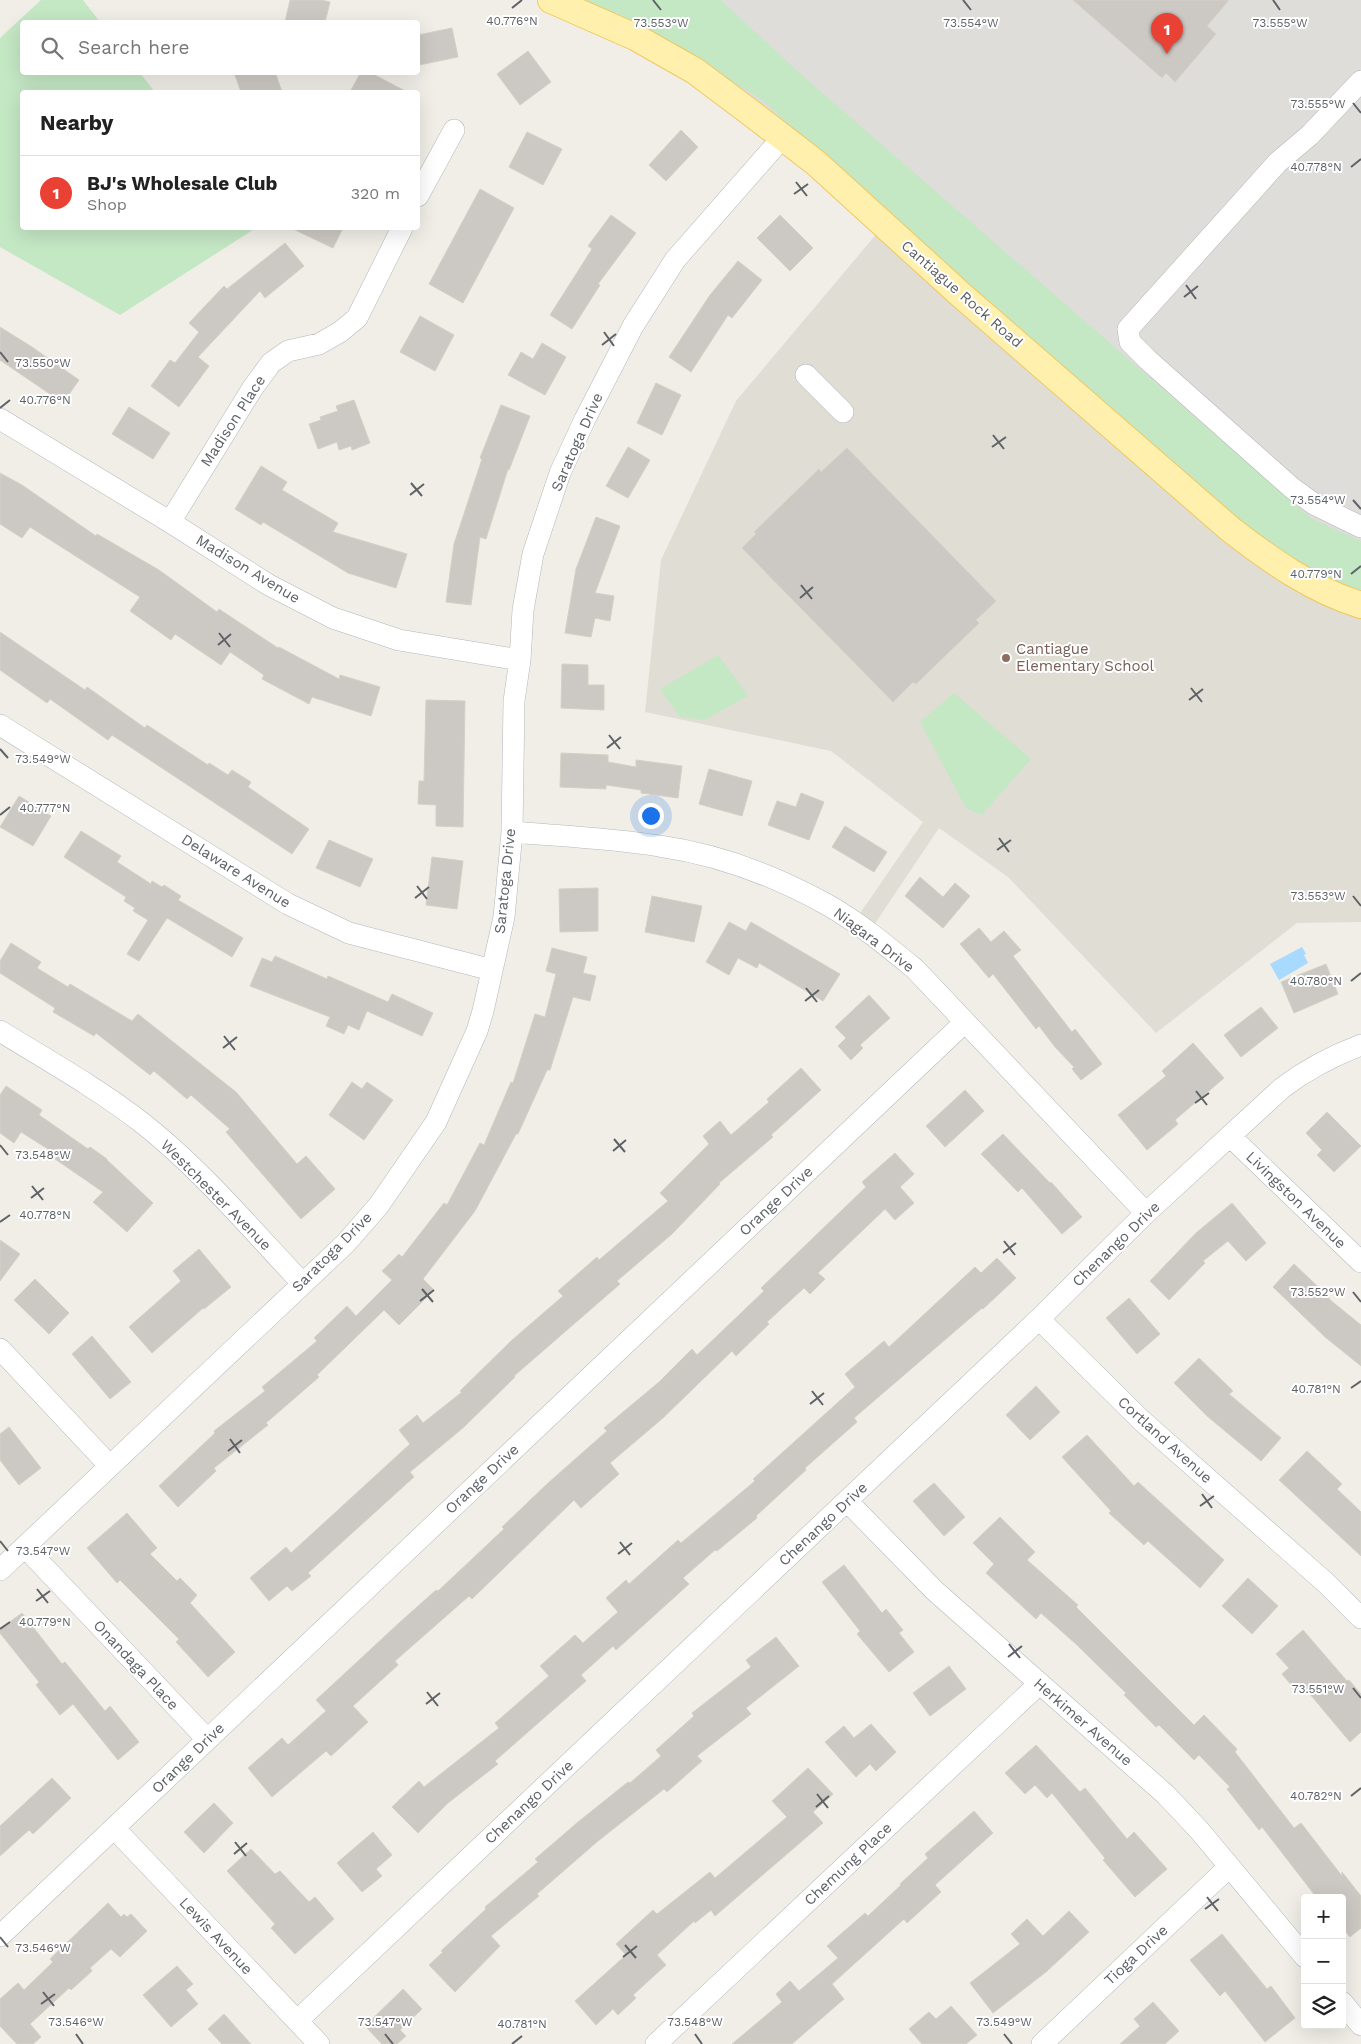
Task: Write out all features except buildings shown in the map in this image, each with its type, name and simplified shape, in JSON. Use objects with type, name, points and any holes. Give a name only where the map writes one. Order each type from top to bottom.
[{"type":"main road","name":"Cantiague Rock Road","points":[[551,0],[582,12],[635,37],[695,71],[816,163],[960,294],[1230,529],[1260,552],[1304,580],[1343,599],[1361,605]]},
{"type":"street","points":[[1361,81],[1310,135],[1278,162],[1128,329],[1130,342],[1148,360],[1292,488],[1314,504],[1361,527]]},
{"type":"street","points":[[420,192],[454,130]]},
{"type":"street","name":"Saratoga Drive","points":[[0,1570],[346,1242],[379,1205],[436,1122],[477,1031],[504,917],[512,832],[514,701],[520,660],[522,610],[533,554],[560,473],[584,419],[633,326],[676,260],[782,138]]},
{"type":"street","name":"Madison Place","points":[[170,522],[252,389],[272,363],[288,351],[319,344],[340,332],[357,318],[401,230]]},
{"type":"street","points":[[806,375],[843,412]]},
{"type":"street","name":"Madison Avenue","points":[[0,419],[170,522],[269,585],[333,618],[399,640],[520,660]]},
{"type":"street","name":"Delaware Avenue","points":[[0,725],[288,904],[349,933],[492,970]]},
{"type":"street","name":"Niagara Drive","points":[[512,832],[659,846],[713,857],[777,880],[826,905],[879,940],[915,969],[1146,1213]]},
{"type":"street","name":"Orange Drive","points":[[0,1936],[965,1022]]},
{"type":"street","name":"Westchester Avenue","points":[[0,1032],[63,1070],[140,1121],[181,1156],[302,1282]]},
{"type":"street","name":"Chenango Drive","points":[[297,2021],[1040,1319],[1146,1213],[1232,1136],[1282,1088],[1304,1071],[1328,1058],[1361,1045]]},
{"type":"street","name":"Livingston Avenue","points":[[1232,1136],[1361,1262]]},
{"type":"street","name":"Cortland Avenue","points":[[1040,1319],[1141,1420],[1326,1583],[1361,1618]]},
{"type":"street","points":[[0,1349],[109,1465]]},
{"type":"street","name":"Herkimer Avenue","points":[[847,1502],[935,1591],[1009,1654],[1039,1684],[1069,1708],[1165,1794],[1199,1830],[1301,1952]]},
{"type":"street","name":"Onandaga Place","points":[[24,1547],[207,1739]]},
{"type":"street","name":"Chemung Place","points":[[656,2044],[1039,1684]]},
{"type":"street","name":"Lewis Avenue","points":[[114,1828],[319,2044]]},
{"type":"street","name":"Tioga Drive","points":[[1042,2044],[1229,1866]]},
{"type":"street","points":[[1346,2007],[1361,2025]]},
{"type":"shaded area","points":[[551,0],[1361,0],[1361,605],[782,138]]},
{"type":"shaded area","name":"Cantiague Elementary School","points":[[884,225],[1361,605],[1361,922],[1297,923],[1156,1033],[1008,877],[939,828],[872,928],[856,919],[923,822],[831,751],[645,712],[661,560],[736,401]]},
{"type":"green space","points":[[41,0],[83,0],[98,20],[20,20],[20,75],[142,75],[153,90],[20,90],[20,230],[253,230],[120,315],[0,247],[0,38]]},
{"type":"green space","points":[[551,0],[721,0],[795,69],[1312,519],[1361,541],[1361,605],[1230,529],[761,99],[616,12],[605,23]]},
{"type":"green space","points":[[718,655],[748,696],[704,720],[680,717],[660,689]]},
{"type":"green space","points":[[954,693],[1031,759],[982,815],[966,808],[920,722]]},
{"type":"water","points":[[1302,947],[1308,963],[1279,980],[1270,964]]},
{"type":"place","name":"BJ's Wholesale Club","points":[[1167,54]]},
{"type":"place","name":"Cantiague Elementary School","points":[[1006,658]]}]
